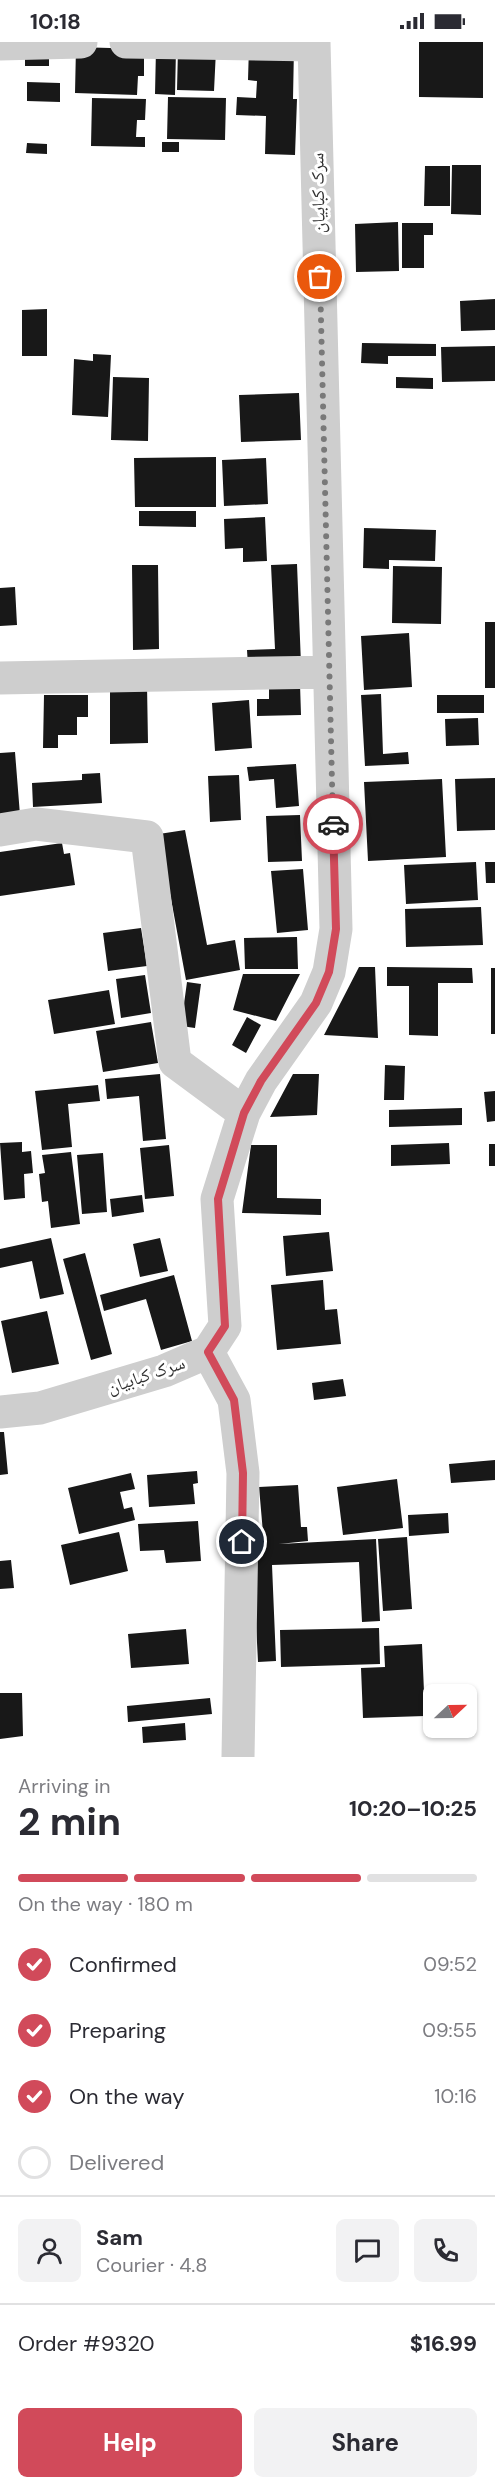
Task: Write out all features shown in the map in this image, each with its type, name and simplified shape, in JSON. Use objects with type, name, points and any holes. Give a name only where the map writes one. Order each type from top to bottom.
[{"type":"street","points":[[0,44],[81,42]]},
{"type":"street","points":[[126,42],[314,44]]},
{"type":"street","name":"سرک کبابیان","points":[[0,1412],[40,1408],[164,1371],[208,1352],[225,1326],[218,1199],[244,1113],[261,1081],[316,1003],[329,972],[336,929],[314,44]]},
{"type":"street","points":[[0,678],[330,672]]},
{"type":"street","points":[[0,830],[36,824],[147,837],[175,1062],[244,1113]]},
{"type":"street","points":[[208,1352],[234,1400],[243,1473],[238,1757]]},
{"type":"building","points":[[419,42],[483,42],[483,98],[419,97]]},
{"type":"building","points":[[249,46],[294,47],[293,99],[297,99],[295,155],[265,154],[266,116],[236,115],[237,97],[256,98],[257,81],[248,80]]},
{"type":"building","points":[[76,47],[144,49],[144,76],[138,76],[137,95],[75,93]]},
{"type":"building","points":[[156,49],[176,49],[175,95],[155,94]]},
{"type":"building","points":[[178,49],[216,50],[214,91],[177,90]]},
{"type":"building","points":[[25,51],[49,51],[49,66],[25,66]]},
{"type":"building","points":[[27,82],[60,83],[60,102],[27,101]]},
{"type":"building","points":[[168,97],[226,98],[225,140],[167,139]]},
{"type":"building","points":[[92,98],[146,99],[145,120],[137,120],[136,137],[145,137],[145,147],[91,146]]},
{"type":"building","points":[[162,142],[179,142],[179,152],[162,152]]},
{"type":"building","points":[[27,143],[47,144],[47,154],[26,153]]},
{"type":"building","points":[[452,165],[481,165],[481,215],[451,214]]},
{"type":"building","points":[[425,166],[450,166],[450,206],[424,206]]},
{"type":"building","points":[[398,222],[399,271],[356,272],[355,224]]},
{"type":"building","points":[[402,223],[433,223],[433,235],[424,235],[424,268],[402,268]]},
{"type":"building","points":[[495,299],[495,330],[461,331],[460,301]]},
{"type":"building","points":[[47,309],[47,356],[22,356],[22,310]]},
{"type":"building","points":[[362,343],[436,344],[436,356],[388,356],[388,364],[361,363]]},
{"type":"building","points":[[495,346],[495,381],[442,382],[441,347]]},
{"type":"building","points":[[93,354],[111,355],[108,417],[72,415],[74,359],[93,361]]},
{"type":"building","points":[[113,377],[149,378],[148,441],[111,440]]},
{"type":"building","points":[[396,377],[433,378],[433,389],[396,388]]},
{"type":"building","points":[[299,393],[301,440],[241,442],[239,395]]},
{"type":"building","points":[[216,457],[216,507],[135,507],[134,458]]},
{"type":"building","points":[[266,458],[268,504],[224,506],[222,460]]},
{"type":"building","points":[[139,511],[196,511],[196,527],[139,526]]},
{"type":"building","points":[[265,517],[267,561],[243,562],[243,548],[225,549],[224,519]]},
{"type":"building","points":[[364,528],[436,530],[435,561],[389,560],[389,569],[363,568]]},
{"type":"building","points":[[297,564],[301,664],[248,666],[247,650],[275,649],[271,565]]},
{"type":"building","points":[[132,565],[158,565],[159,649],[133,650]]},
{"type":"building","points":[[393,566],[442,567],[441,624],[392,623]]},
{"type":"building","points":[[15,587],[17,625],[0,626],[0,588]]},
{"type":"building","points":[[485,622],[495,622],[495,688],[485,688]]},
{"type":"building","points":[[409,633],[412,687],[364,690],[361,636]]},
{"type":"building","points":[[269,684],[300,684],[301,715],[257,716],[257,699],[269,699]]},
{"type":"building","points":[[147,685],[148,743],[110,744],[110,686]]},
{"type":"building","points":[[381,694],[383,754],[408,752],[409,764],[365,766],[361,695]]},
{"type":"building","points":[[44,695],[88,695],[88,717],[77,717],[77,735],[58,735],[58,748],[43,748]]},
{"type":"building","points":[[437,695],[484,695],[484,713],[437,713]]},
{"type":"building","points":[[249,700],[252,748],[215,751],[212,703]]},
{"type":"building","points":[[478,718],[479,745],[446,746],[445,719]]},
{"type":"building","points":[[15,752],[20,815],[0,816],[0,753]]},
{"type":"building","points":[[296,764],[299,806],[276,808],[274,779],[249,781],[247,767]]},
{"type":"building","points":[[100,773],[102,803],[33,807],[32,783],[82,780],[82,774]]},
{"type":"building","points":[[239,775],[241,820],[210,822],[208,776]]},
{"type":"building","points":[[495,778],[495,830],[457,831],[455,779]]},
{"type":"building","points":[[442,779],[446,857],[368,861],[364,782]]},
{"type":"building","points":[[300,815],[302,861],[268,862],[266,816]]},
{"type":"building","points":[[185,830],[207,945],[235,940],[240,970],[186,980],[159,834]]},
{"type":"building","points":[[62,843],[64,854],[70,853],[75,885],[0,896],[0,852]]},
{"type":"building","points":[[476,862],[478,900],[406,904],[404,865]]},
{"type":"building","points":[[485,862],[495,862],[495,883],[486,883]]},
{"type":"building","points":[[303,869],[308,930],[277,933],[271,871]]},
{"type":"building","points":[[481,907],[483,945],[406,947],[405,909]]},
{"type":"building","points":[[141,928],[147,966],[108,971],[103,933]]},
{"type":"building","points":[[297,937],[298,969],[245,969],[244,938]]},
{"type":"building","points":[[359,967],[375,967],[378,1038],[324,1035]]},
{"type":"building","points":[[387,967],[472,968],[473,983],[438,983],[438,1036],[409,1035],[409,986],[387,986]]},
{"type":"building","points":[[491,968],[495,968],[495,1034],[491,1034]]},
{"type":"building","points":[[243,974],[300,974],[276,1021],[233,1010]]},
{"type":"building","points":[[145,975],[151,1013],[121,1018],[116,979]]},
{"type":"building","points":[[187,982],[201,984],[195,1028],[181,1026]]},
{"type":"building","points":[[109,990],[115,1024],[54,1034],[48,1000]]},
{"type":"building","points":[[247,1017],[261,1025],[246,1053],[232,1045]]},
{"type":"building","points":[[151,1022],[158,1063],[103,1072],[96,1031]]},
{"type":"building","points":[[385,1065],[405,1066],[404,1100],[384,1100]]},
{"type":"building","points":[[160,1074],[166,1139],[143,1141],[139,1096],[107,1099],[105,1079]]},
{"type":"building","points":[[293,1074],[319,1074],[317,1115],[270,1117]]},
{"type":"building","points":[[98,1085],[100,1101],[68,1104],[72,1147],[42,1150],[35,1091]]},
{"type":"building","points":[[495,1091],[495,1121],[487,1122],[484,1092]]},
{"type":"building","points":[[462,1108],[462,1125],[389,1127],[389,1110]]},
{"type":"building","points":[[22,1142],[22,1152],[31,1151],[33,1173],[24,1174],[25,1198],[4,1200],[0,1143]]},
{"type":"building","points":[[449,1143],[450,1164],[391,1166],[391,1145]]},
{"type":"building","points":[[489,1144],[495,1144],[495,1166],[489,1166]]},
{"type":"building","points":[[169,1145],[174,1196],[145,1199],[140,1148]]},
{"type":"building","points":[[251,1145],[277,1145],[277,1198],[321,1199],[321,1215],[242,1213]]},
{"type":"building","points":[[71,1152],[80,1224],[51,1228],[48,1201],[42,1202],[39,1174],[45,1173],[42,1155]]},
{"type":"building","points":[[103,1153],[107,1212],[82,1214],[77,1155]]},
{"type":"building","points":[[142,1195],[144,1212],[112,1217],[110,1199]]},
{"type":"building","points":[[329,1232],[333,1271],[286,1276],[283,1236]]},
{"type":"building","points":[[51,1238],[64,1294],[40,1299],[32,1261],[0,1268],[0,1249]]},
{"type":"building","points":[[160,1238],[168,1271],[140,1277],[133,1244]]},
{"type":"building","points":[[85,1253],[112,1354],[91,1360],[63,1259]]},
{"type":"building","points":[[174,1275],[192,1341],[161,1350],[146,1299],[104,1311],[100,1295]]},
{"type":"building","points":[[323,1280],[325,1310],[337,1309],[341,1344],[277,1350],[271,1285]]},
{"type":"building","points":[[47,1311],[59,1364],[12,1373],[1,1321]]},
{"type":"building","points":[[343,1379],[346,1396],[314,1400],[312,1383]]},
{"type":"building","points":[[0,1432],[4,1432],[8,1474],[0,1475]]},
{"type":"building","points":[[495,1460],[495,1480],[451,1483],[449,1464]]},
{"type":"building","points":[[197,1471],[198,1483],[193,1484],[195,1504],[149,1507],[147,1475]]},
{"type":"building","points":[[131,1473],[135,1489],[120,1492],[124,1509],[132,1507],[135,1520],[79,1534],[68,1488]]},
{"type":"building","points":[[397,1479],[403,1528],[343,1535],[337,1487]]},
{"type":"building","points":[[298,1485],[301,1527],[307,1527],[308,1541],[279,1544],[376,1539],[380,1621],[362,1622],[359,1562],[272,1565],[276,1661],[258,1662],[252,1545],[264,1544],[259,1487]]},
{"type":"building","points":[[448,1513],[449,1533],[409,1536],[408,1515]]},
{"type":"building","points":[[198,1521],[201,1561],[166,1563],[164,1550],[140,1551],[138,1524]]},
{"type":"building","points":[[119,1532],[128,1571],[70,1585],[61,1545]]},
{"type":"building","points":[[407,1537],[412,1609],[383,1611],[378,1539]]},
{"type":"building","points":[[11,1560],[14,1588],[0,1589],[0,1561]]},
{"type":"building","points":[[379,1628],[380,1664],[281,1667],[280,1630]]},
{"type":"building","points":[[186,1629],[189,1664],[131,1668],[128,1634]]},
{"type":"building","points":[[422,1644],[423,1716],[363,1718],[361,1668],[385,1667],[384,1646]]},
{"type":"building","points":[[0,1693],[22,1693],[23,1736],[0,1739]]},
{"type":"building","points":[[210,1698],[212,1714],[128,1722],[127,1706]]},
{"type":"building","points":[[185,1723],[186,1740],[143,1743],[142,1727]]},
{"type":"way so far","points":[[320,277],[333,824]]},
{"type":"route","points":[[242,1542],[243,1473],[234,1400],[208,1352],[225,1326],[218,1199],[244,1113],[261,1081],[316,1003],[329,972],[336,929],[333,824]]}]
